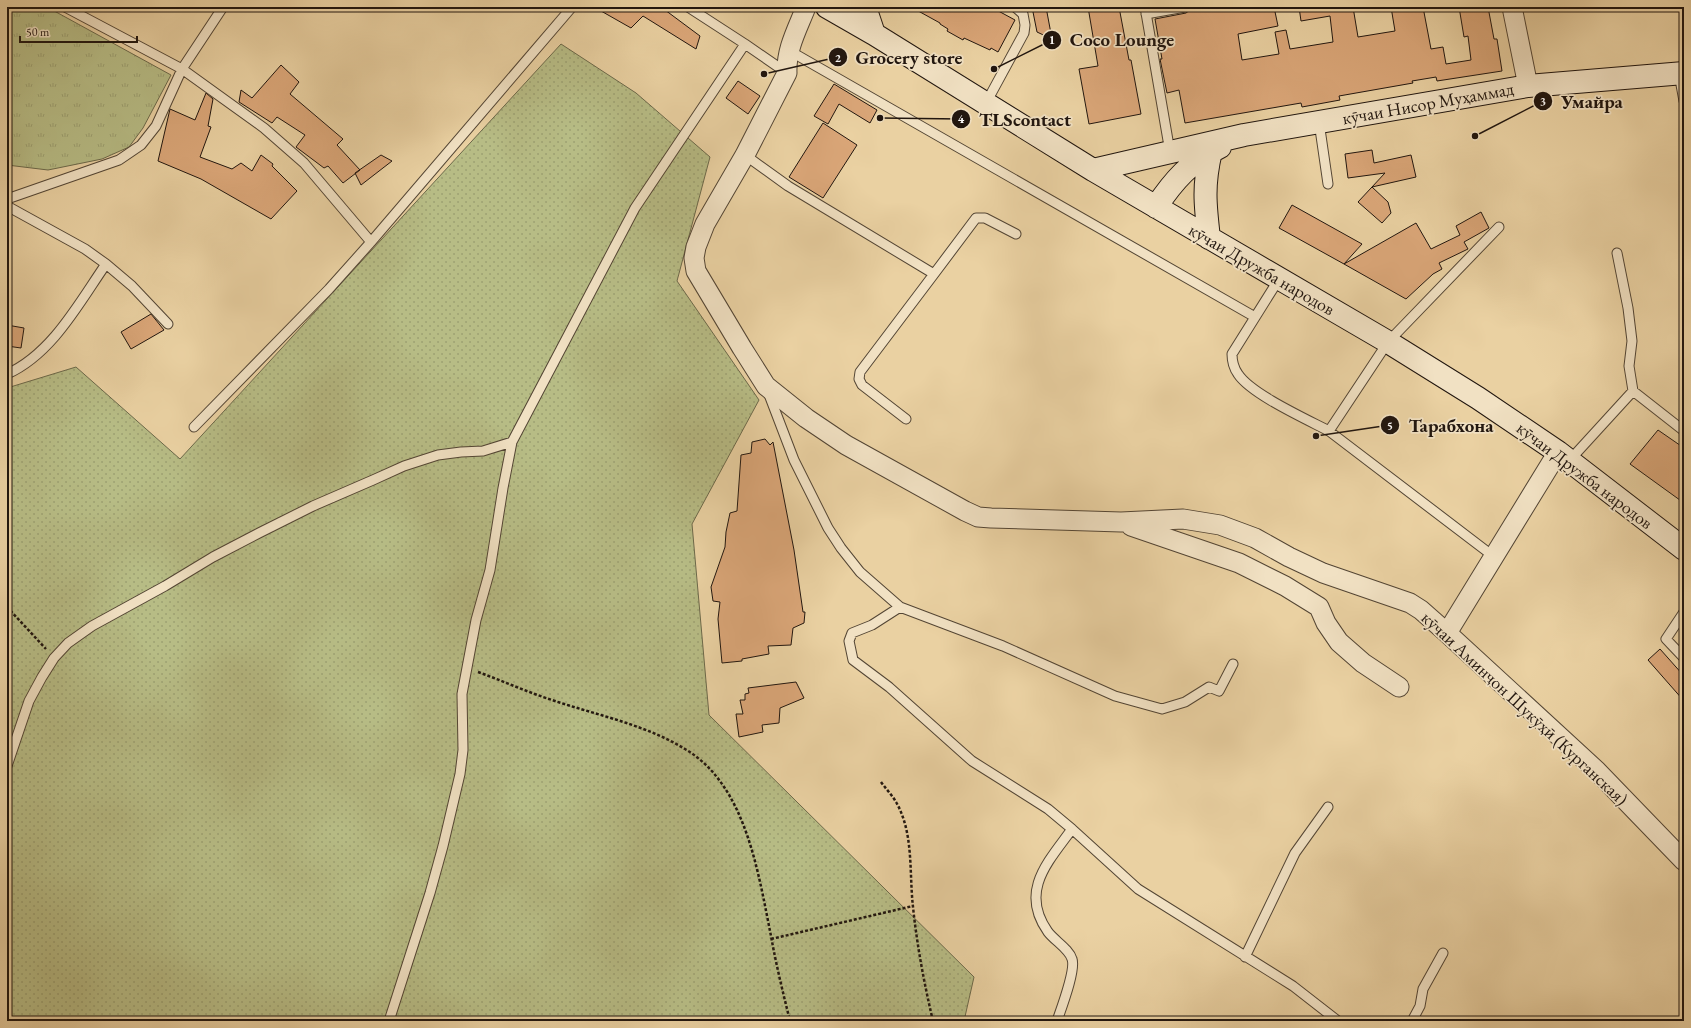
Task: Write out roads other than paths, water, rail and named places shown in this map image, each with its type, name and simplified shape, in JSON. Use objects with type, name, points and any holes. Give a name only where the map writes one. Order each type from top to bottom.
[{"type":"main road","name":"кӯчаи Дружба народов","points":[[827,7],[874,34],[1093,170],[1388,342],[1478,398],[1564,457],[1684,549]]},
{"type":"main road","points":[[865,7],[874,34]]},
{"type":"main road","name":"кӯчаи Нисор Муҳаммад","points":[[1093,170],[1244,135],[1528,86],[1682,74]]},
{"type":"main road","name":"кӯчаи Нисор Муҳаммад","points":[[1156,207],[1180,175],[1192,164],[1211,152],[1244,135]]},
{"type":"main road","points":[[1209,238],[1204,190],[1211,152]]},
{"type":"street","points":[[745,155],[787,73],[788,50],[806,7]]},
{"type":"street","points":[[1512,7],[1528,86]]},
{"type":"street","name":"кӯчаи Аминҷон Шукӯҳӣ (Курганская)","points":[[745,155],[706,224],[696,247],[694,258],[696,271],[766,386],[806,418],[846,445],[978,517],[1121,522],[1184,519],[1220,525],[1255,538],[1289,557],[1323,573],[1410,603],[1421,610],[1447,632],[1597,771],[1684,861]]},
{"type":"street","points":[[1447,632],[1494,556],[1564,457]]},
{"type":"street","points":[[1121,522],[1239,563],[1285,586],[1319,607],[1326,623],[1339,642],[1363,663],[1399,687]]},
{"type":"lane","points":[[65,7],[182,69],[264,128],[304,163],[371,242]]},
{"type":"lane","points":[[7,199],[119,160],[141,145],[156,126],[182,69],[223,7]]},
{"type":"lane","points":[[194,428],[329,289],[572,7]]},
{"type":"lane","points":[[688,7],[787,73]]},
{"type":"lane","points":[[986,103],[1024,33],[1025,25],[1023,14],[1015,7]]},
{"type":"lane","points":[[1170,152],[1145,11],[1185,7]]},
{"type":"lane","points":[[389,1021],[432,886],[460,774],[464,750],[462,694],[466,668],[476,620],[490,570],[512,442],[635,208],[745,44]]},
{"type":"lane","points":[[788,50],[1255,317]]},
{"type":"lane","points":[[1682,74],[1684,101]]},
{"type":"lane","points":[[1319,122],[1328,184]]},
{"type":"lane","points":[[745,155],[788,186],[934,274]]},
{"type":"lane","points":[[7,206],[85,249],[106,264],[132,286],[168,324]]},
{"type":"lane","points":[[906,419],[862,385],[859,379],[860,372],[976,218],[985,218],[1016,234]]},
{"type":"lane","points":[[1329,431],[1388,342],[1499,226]]},
{"type":"lane","points":[[1617,253],[1631,328],[1632,341],[1629,366],[1633,391],[1684,431]]},
{"type":"lane","points":[[7,374],[17,370],[34,357],[54,338],[106,264]]},
{"type":"lane","points":[[1279,279],[1232,354],[1232,364],[1238,374],[1257,391],[1329,431],[1494,556]]},
{"type":"lane","points":[[766,386],[794,460],[828,528],[841,548],[860,572],[900,607],[1003,646],[1115,696],[1162,709],[1185,702],[1209,687],[1219,690],[1234,664]]},
{"type":"lane","points":[[1564,457],[1633,391]]},
{"type":"lane","points":[[7,766],[29,701],[54,658],[68,643],[92,626],[165,586],[213,557],[313,506],[398,469],[438,455],[483,451],[512,442]]},
{"type":"lane","points":[[900,607],[872,625],[852,633],[849,641],[853,660],[889,686],[972,761],[1048,810],[1072,829],[1138,889],[1293,986],[1338,1021]]},
{"type":"lane","points":[[1684,612],[1666,639],[1684,658]]},
{"type":"lane","points":[[1245,957],[1295,853],[1328,807]]},
{"type":"lane","points":[[1057,1021],[1072,973],[1073,960],[1069,953],[1054,940],[1044,926],[1039,913],[1036,887],[1042,870],[1072,829]]},
{"type":"lane","points":[[1412,1021],[1420,1006],[1423,989],[1443,953]]},
{"type":"place","name":"Coco Lounge","points":[[994,69]]},
{"type":"place","name":"Grocery store","points":[[764,74]]},
{"type":"place","name":"TLScontact","points":[[880,118]]},
{"type":"place","name":"Умайра","points":[[1475,136]]},
{"type":"place","name":"Тарабхона","points":[[1316,436]]}]
